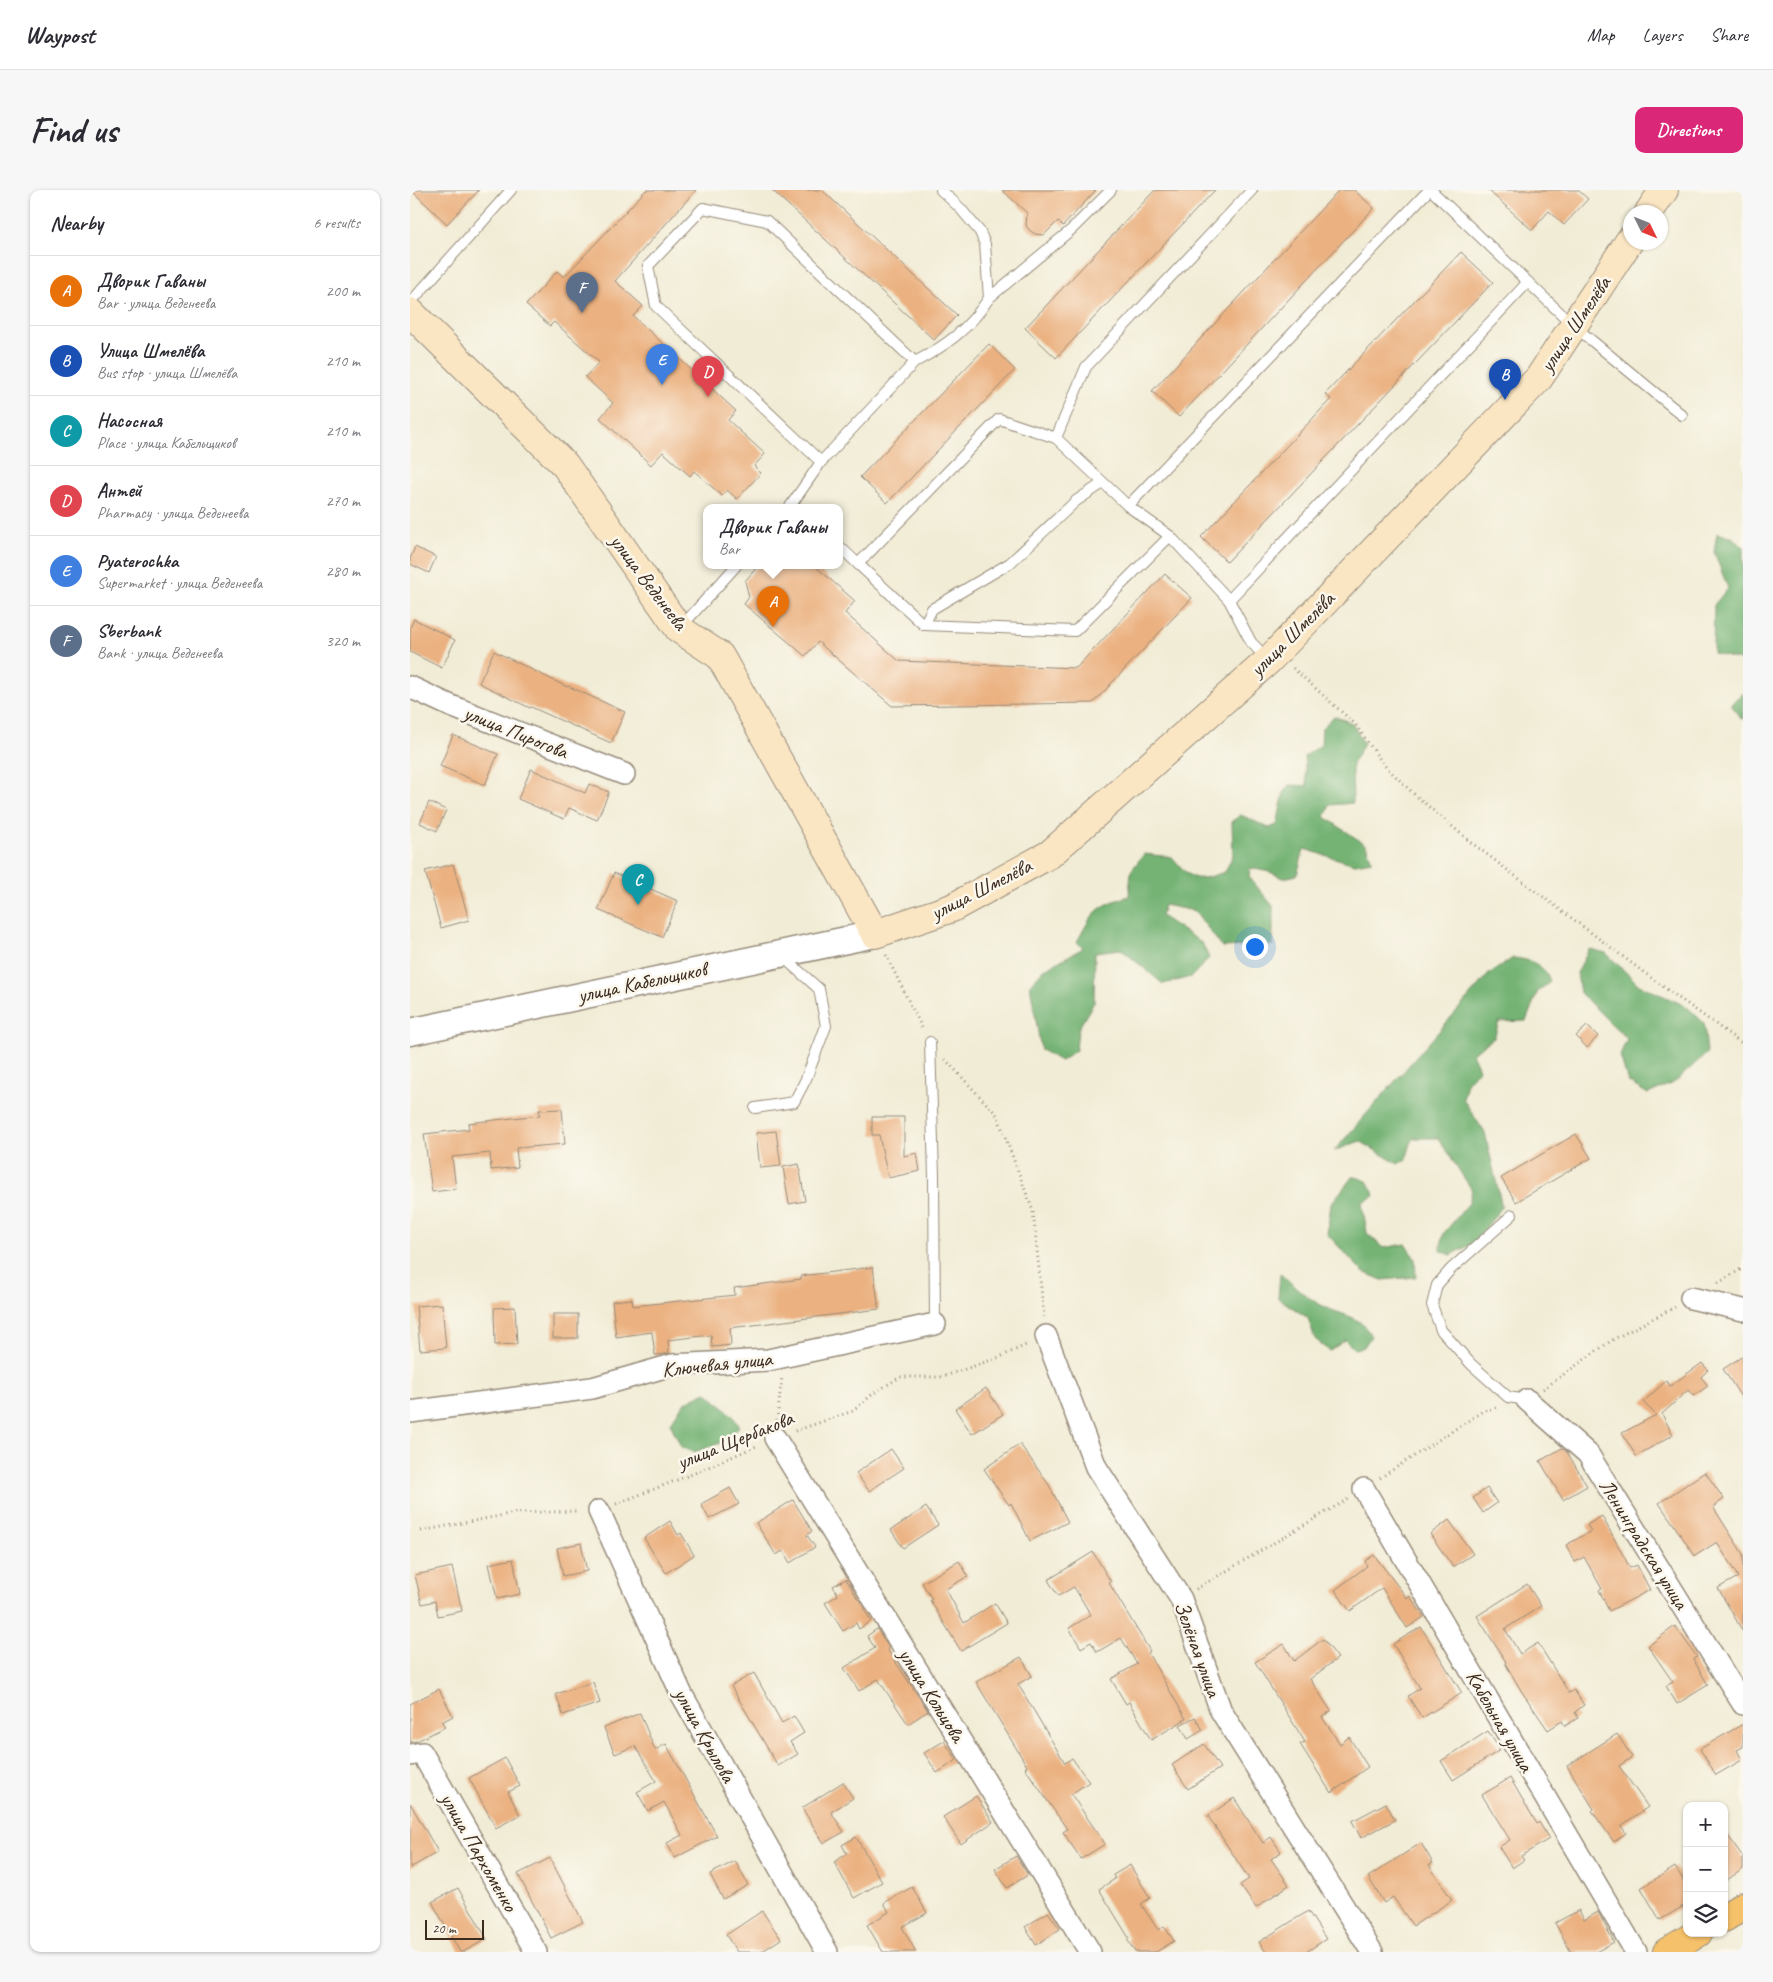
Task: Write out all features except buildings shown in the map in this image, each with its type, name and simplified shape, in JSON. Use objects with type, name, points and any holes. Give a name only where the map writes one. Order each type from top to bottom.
[{"type":"main road","points":[[1654,205],[1664,190]]},
{"type":"main road","name":"улица Шмелёва","points":[[875,934],[952,908],[1050,854],[1272,657],[1539,378],[1623,250]]},
{"type":"main road","name":"улица Веденеева","points":[[410,312],[565,465],[679,629],[720,656],[875,934]]},
{"type":"main road","points":[[1728,1915],[1743,1906]]},
{"type":"main road","points":[[1667,1952],[1691,1937]]},
{"type":"street","name":"улица Пирогова","points":[[410,687],[451,706],[624,774]]},
{"type":"street","name":"улица Кабельщиков","points":[[410,1032],[875,934]]},
{"type":"street","points":[[1691,1298],[1743,1310]]},
{"type":"street","name":"Ключевая улица","points":[[410,1412],[592,1388],[672,1365],[768,1360],[935,1324]]},
{"type":"street","name":"Зелёная улица","points":[[1046,1336],[1096,1467],[1181,1599],[1221,1711],[1372,1952]]},
{"type":"street","name":"Ленинградская улица","points":[[1527,1400],[1588,1454],[1743,1704]]},
{"type":"street","name":"улица Кольцова","points":[[774,1438],[1090,1952]]},
{"type":"street","name":"Кабельная улица","points":[[1364,1489],[1636,1952]]},
{"type":"street","name":"улица Крылова","points":[[599,1510],[682,1695],[827,1952]]},
{"type":"street","name":"улица Пархоменко","points":[[416,1754],[536,1952]]},
{"type":"lane","points":[[410,303],[511,190]]},
{"type":"lane","points":[[941,190],[960,208],[980,232],[985,244],[989,298]]},
{"type":"lane","points":[[796,504],[821,462],[916,362],[963,332],[989,298],[1078,224],[1111,190]]},
{"type":"lane","points":[[1056,438],[1086,367],[1252,190]]},
{"type":"lane","points":[[1128,506],[1430,190],[1574,326],[1682,414]]},
{"type":"lane","points":[[821,462],[656,306],[648,266],[703,208],[767,221],[916,362]]},
{"type":"lane","points":[[1228,600],[1528,282]]},
{"type":"lane","points":[[858,564],[999,419],[1056,438],[1128,506],[1170,536],[1228,600],[1251,642],[1272,657]]},
{"type":"lane","points":[[924,626],[932,609],[1010,563],[1076,501],[1103,482]]},
{"type":"lane","points":[[843,550],[924,626],[1075,631],[1170,536]]},
{"type":"lane","points":[[679,629],[733,569]]},
{"type":"lane","points":[[755,1108],[794,1102],[806,1080],[826,1026],[819,989],[780,954]]},
{"type":"lane","points":[[930,1042],[934,1176],[935,1324]]},
{"type":"lane","points":[[1512,1215],[1451,1269],[1437,1285],[1432,1305],[1441,1330],[1471,1364],[1508,1396],[1527,1400]]},
{"type":"path","points":[[1272,657],[1335,704],[1355,724],[1384,765],[1414,794],[1458,831],[1566,915],[1743,1044]]},
{"type":"path","points":[[875,934],[930,1042],[997,1115],[1033,1211],[1046,1336]]},
{"type":"path","points":[[1181,1599],[1364,1489],[1483,1411],[1527,1400],[1612,1340],[1743,1268]]},
{"type":"path","name":"улица Щербакова","points":[[421,1531],[515,1513],[599,1510],[690,1475],[774,1438],[852,1411],[874,1393],[900,1377],[942,1377],[1000,1357],[1046,1336]]},
{"type":"path","points":[[774,1438],[785,1356]]},
{"type":"green space","points":[[1717,533],[1734,538],[1743,547],[1743,661],[1713,653],[1714,605],[1728,588],[1714,552]]},
{"type":"green space","points":[[1743,693],[1743,719],[1740,718],[1731,704]]},
{"type":"green space","points":[[1334,716],[1352,723],[1364,744],[1352,764],[1353,803],[1330,805],[1325,817],[1366,845],[1372,861],[1355,864],[1304,849],[1297,875],[1283,878],[1270,872],[1250,868],[1249,877],[1273,906],[1273,945],[1222,947],[1195,911],[1164,905],[1161,916],[1202,943],[1209,958],[1191,977],[1163,984],[1121,949],[1095,952],[1094,1002],[1078,1029],[1076,1050],[1061,1061],[1041,1050],[1030,985],[1043,970],[1083,948],[1077,942],[1092,917],[1102,907],[1129,896],[1131,871],[1144,854],[1172,857],[1185,871],[1195,878],[1225,872],[1233,855],[1232,821],[1241,815],[1269,828],[1277,825],[1284,791],[1290,785],[1307,786],[1304,757],[1321,745],[1322,728]]},
{"type":"green space","points":[[1589,949],[1606,953],[1639,985],[1686,1006],[1704,1023],[1707,1053],[1675,1082],[1648,1094],[1628,1082],[1620,1055],[1627,1039],[1580,993],[1577,973]]},
{"type":"green space","points":[[1513,958],[1525,960],[1541,967],[1550,982],[1538,991],[1526,1021],[1499,1022],[1494,1038],[1472,1053],[1479,1069],[1467,1083],[1463,1099],[1485,1133],[1502,1207],[1474,1243],[1451,1255],[1440,1250],[1444,1233],[1469,1203],[1472,1190],[1438,1138],[1413,1138],[1406,1159],[1398,1164],[1360,1141],[1334,1151],[1489,974]]},
{"type":"green space","points":[[1353,1176],[1367,1181],[1375,1196],[1362,1202],[1367,1233],[1383,1248],[1406,1244],[1415,1259],[1416,1277],[1382,1280],[1363,1272],[1327,1234],[1331,1204]]},
{"type":"green space","points":[[1280,1274],[1319,1304],[1351,1317],[1362,1324],[1371,1336],[1364,1347],[1354,1349],[1345,1340],[1330,1351],[1315,1339],[1308,1318],[1278,1298]]},
{"type":"green space","points":[[706,1392],[733,1416],[739,1427],[726,1441],[694,1452],[681,1447],[670,1423],[684,1403]]},
{"type":"place","name":"Sberbank","points":[[582,313]]},
{"type":"place","name":"Pyaterochka","points":[[662,385]]},
{"type":"place","name":"Антей","points":[[708,397]]},
{"type":"place","name":"Улица Шмелёва","points":[[1505,400]]},
{"type":"place","name":"Дворик Гаваны","points":[[773,627]]},
{"type":"place","name":"Насосная","points":[[638,905]]}]
